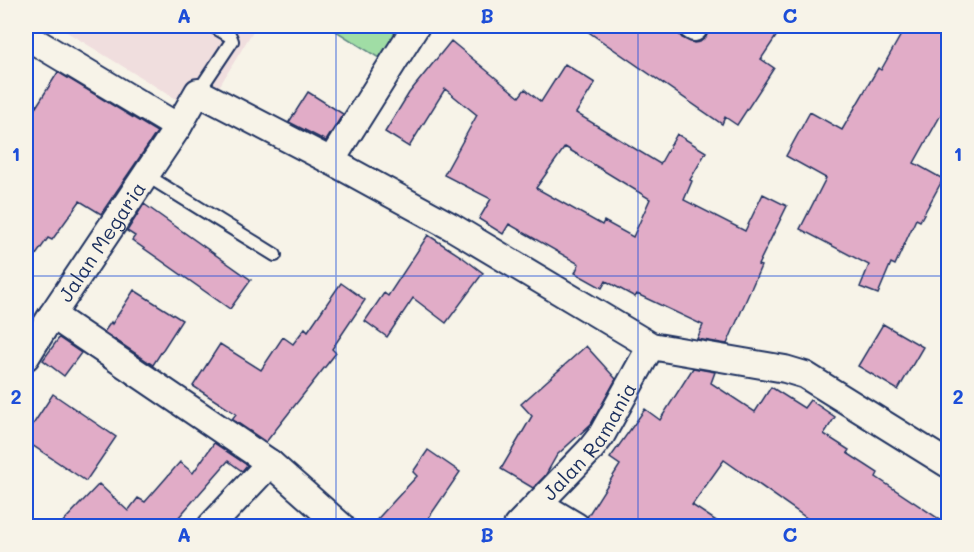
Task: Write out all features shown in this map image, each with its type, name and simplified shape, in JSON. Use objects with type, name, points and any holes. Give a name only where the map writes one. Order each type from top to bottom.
[{"type":"street","points":[[331,160],[416,26]]},
{"type":"street","points":[[26,36],[178,127]]},
{"type":"street","name":"Jalan Megaria","points":[[26,357],[178,127],[198,92]]},
{"type":"street","points":[[198,92],[331,160],[452,227],[651,346],[785,369],[805,375],[948,464]]},
{"type":"street","points":[[52,315],[270,463],[341,526]]},
{"type":"street","name":"Jalan Ramania","points":[[517,526],[601,436],[651,346]]},
{"type":"street","points":[[211,526],[270,463]]},
{"type":"street","points":[[538,504],[576,526]]},
{"type":"lane","points":[[198,92],[232,41],[230,36],[213,26]]},
{"type":"lane","points":[[146,175],[275,255]]},
{"type":"shaded area","points":[[57,26],[256,26],[202,115]]},
{"type":"green space","points":[[328,26],[403,26],[382,60]]},
{"type":"building","points":[[580,26],[676,26],[682,38],[694,43],[706,37],[708,26],[783,26],[761,59],[774,68],[737,125],[725,117],[722,124]]},
{"type":"building","points":[[906,26],[939,26],[948,31],[948,102],[914,163],[943,179],[920,221],[916,219],[895,265],[891,263],[878,294],[860,287],[869,265],[800,229],[826,178],[786,156],[810,112],[842,130],[878,68],[881,70]]},
{"type":"building","points":[[451,41],[519,97],[525,89],[541,102],[565,64],[595,83],[576,113],[660,164],[677,134],[706,152],[690,180],[692,181],[684,200],[745,231],[763,194],[787,206],[758,265],[761,266],[727,344],[697,339],[703,325],[637,294],[635,297],[606,281],[602,288],[575,273],[579,264],[509,224],[503,234],[479,219],[491,199],[444,175],[477,115],[445,89],[409,147],[385,132],[409,93]],"holes":[[[565,147],[650,199],[633,237],[604,221],[602,225],[536,188]]]},
{"type":"building","points":[[58,72],[157,132],[101,214],[80,201],[52,240],[48,238],[26,269],[26,123]]},
{"type":"building","points":[[308,92],[343,114],[326,141],[289,122]]},
{"type":"building","points":[[144,204],[251,280],[230,309],[132,240],[135,236],[127,231]]},
{"type":"building","points":[[428,235],[483,273],[446,323],[413,298],[387,337],[365,321],[384,293],[388,296]]},
{"type":"building","points":[[341,283],[365,300],[332,349],[336,353],[266,442],[232,419],[236,414],[193,386],[220,344],[261,370],[283,337],[293,344],[305,328],[308,331]]},
{"type":"building","points":[[134,290],[182,320],[153,365],[104,332],[111,322],[112,324]]},
{"type":"building","points":[[883,324],[923,347],[898,390],[858,366]]},
{"type":"building","points":[[59,338],[81,353],[64,376],[43,360]]},
{"type":"building","points":[[586,346],[616,379],[591,424],[557,455],[545,476],[533,488],[501,469],[532,416],[521,404]]},
{"type":"building","points":[[693,368],[715,372],[711,383],[755,412],[771,387],[804,408],[810,400],[835,417],[824,434],[849,450],[847,453],[878,473],[876,477],[948,526],[818,526],[724,460],[692,505],[724,526],[591,526],[587,517],[620,465],[610,458],[645,409],[660,420]]},
{"type":"building","points":[[53,394],[116,437],[86,481],[26,441],[26,435]]},
{"type":"building","points":[[214,443],[247,465],[242,471],[228,461],[171,526],[59,526],[99,484],[128,511],[138,498],[145,502],[180,462],[193,473]]},
{"type":"building","points":[[428,450],[460,472],[423,526],[371,526],[417,476],[413,472]]}]
